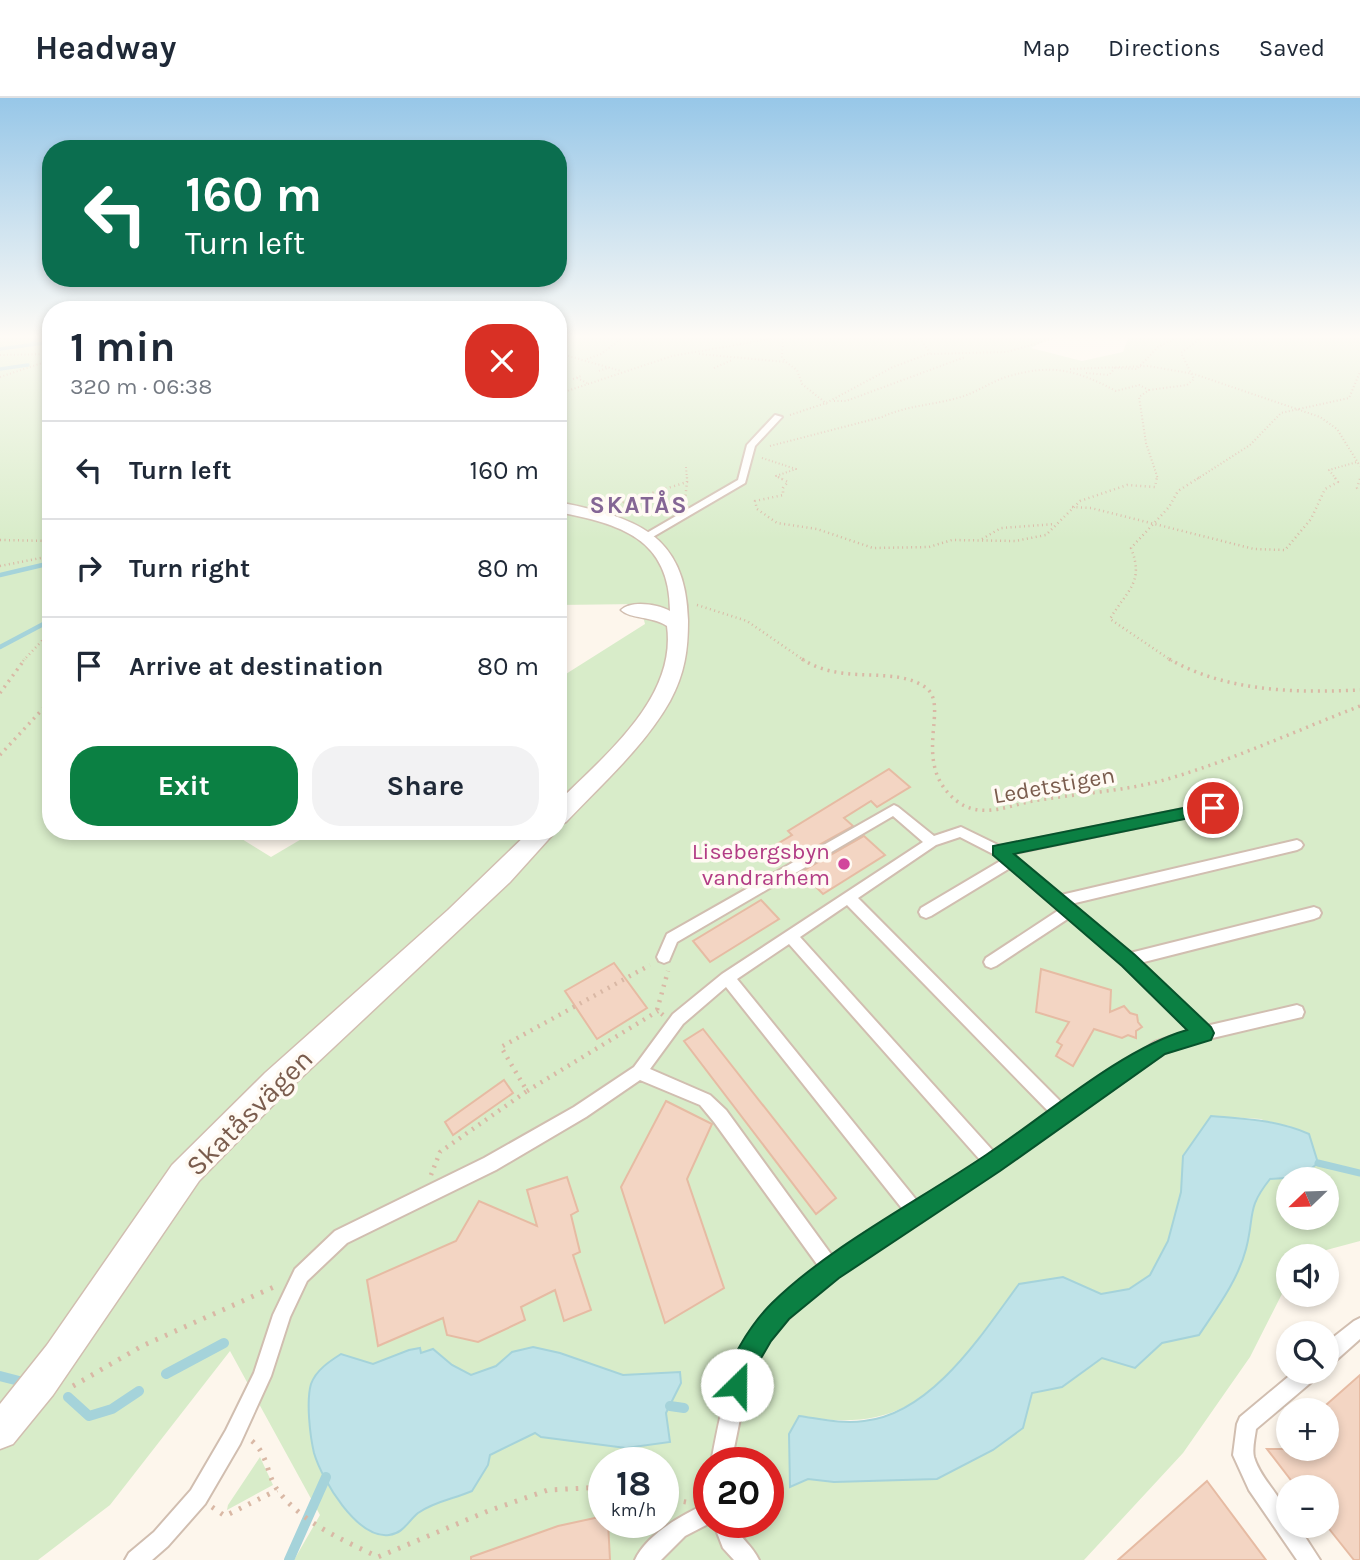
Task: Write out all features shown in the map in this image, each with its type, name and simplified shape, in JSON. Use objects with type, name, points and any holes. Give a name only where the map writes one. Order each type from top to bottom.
[{"type":"street","points":[[567,509],[585,512],[648,536],[670,564],[679,587],[680,649],[667,688],[620,750],[567,806]]},
{"type":"street","points":[[630,610],[666,615],[678,630]]},
{"type":"street","name":"Skatåsvägen","points":[[0,1432],[74,1338],[123,1260],[186,1172],[264,1092],[498,879],[536,840]]},
{"type":"lane","points":[[648,536],[742,481],[750,453],[778,417]]},
{"type":"lane","points":[[926,912],[1005,856],[1213,808]]},
{"type":"lane","points":[[664,957],[672,937],[894,810],[932,842]]},
{"type":"lane","points":[[136,1560],[161,1539],[198,1497],[236,1431],[262,1376],[282,1315],[301,1275],[341,1237],[513,1151],[639,1072],[678,1019],[727,978],[932,842],[961,832],[1005,856],[1128,960],[1204,1033]]},
{"type":"lane","points":[[991,962],[1065,906],[1297,845]]},
{"type":"lane","points":[[848,897],[1063,1115]]},
{"type":"lane","points":[[1128,960],[1314,913]]},
{"type":"lane","points":[[790,935],[993,1163]]},
{"type":"lane","points":[[727,978],[917,1214]]},
{"type":"lane","points":[[724,1447],[742,1367],[762,1333],[781,1311],[831,1269],[993,1163],[1160,1047],[1204,1033],[1297,1012]]},
{"type":"lane","points":[[639,1072],[705,1100],[720,1116],[831,1269]]},
{"type":"lane","points":[[1339,1345],[1360,1327]]},
{"type":"lane","points":[[1294,1384],[1247,1424],[1243,1455],[1256,1483],[1309,1560]]},
{"type":"lane","points":[[646,1560],[678,1529],[693,1521]]},
{"type":"lane","points":[[729,1538],[748,1560]]},
{"type":"path","points":[[750,453],[882,417],[899,409],[929,403]]},
{"type":"path","points":[[750,453],[796,470],[776,476],[788,482],[783,488],[783,495],[755,501],[753,505],[777,523],[817,528],[873,548],[929,547],[952,540],[1015,541],[1046,535],[1072,507],[1097,494],[1127,485],[1155,487],[1158,479],[1142,430],[1142,403]]},
{"type":"path","points":[[1281,403],[1320,416],[1337,429],[1360,466]]},
{"type":"path","points":[[1321,403],[1295,408],[1271,421],[1250,445],[1178,491],[1175,503],[1131,548],[1139,564],[1139,575],[1111,619],[1122,631],[1171,663],[1233,686],[1332,692],[1360,690]]},
{"type":"path","points":[[778,417],[827,404]]},
{"type":"path","points":[[1072,507],[1091,508],[1254,549],[1286,550],[1311,520],[1325,489],[1338,482],[1329,470],[1357,462]]},
{"type":"path","points":[[585,512],[687,482],[686,467]]},
{"type":"path","points":[[1360,479],[1357,488],[1360,490]]},
{"type":"path","points":[[980,540],[1001,527],[1057,523]]},
{"type":"path","points":[[0,540],[42,541]]},
{"type":"path","points":[[0,566],[42,558]]},
{"type":"path","name":"Ledetstigen","points":[[689,604],[753,624],[813,666],[827,672],[914,681],[929,689],[935,698],[937,712],[930,742],[941,787],[947,794],[982,813],[1032,800],[1156,783],[1246,752],[1360,706]]},
{"type":"path","points":[[0,693],[31,650],[42,640]]},
{"type":"path","points":[[0,755],[42,710]]},
{"type":"path","points":[[432,1192],[430,1171],[440,1152],[527,1091],[659,1011],[670,965],[664,957],[501,1047],[527,1091]]},
{"type":"path","points":[[659,1011],[675,1025]]},
{"type":"path","points":[[79,1382],[142,1346],[301,1275]]},
{"type":"path","points":[[236,1431],[264,1449],[277,1490],[295,1507],[317,1526],[378,1559],[488,1511],[548,1490],[588,1488]]},
{"type":"path","points":[[198,1497],[225,1516],[277,1490]]},
{"type":"green space","points":[[0,403],[42,403],[42,840],[244,840],[271,857],[300,840],[567,840],[567,673],[645,624],[640,604],[567,605],[567,403],[1360,403],[1360,1241],[1339,1247],[1339,1244],[1276,1244],[1276,1306],[1250,1357],[1183,1453],[1084,1560],[294,1560],[320,1515],[230,1351],[110,1505],[38,1560],[0,1560]],"holes":[[[1211,1116],[1261,1119],[1271,1124],[1291,1126],[1299,1167],[1339,1167],[1339,1230],[1276,1230],[1276,1179],[1270,1179],[1254,1205],[1246,1249],[1238,1272],[1199,1335],[1162,1343],[1135,1368],[1102,1358],[1062,1387],[1032,1393],[937,1479],[834,1482],[808,1479],[790,1487],[789,1434],[799,1416],[847,1420],[888,1414],[907,1406],[944,1380],[995,1320],[1063,1277],[1101,1294],[1129,1289],[1150,1275],[1168,1241],[1181,1192],[1183,1156]]]},
{"type":"green space","points":[[260,1457],[273,1485],[227,1510],[228,1505]]},
{"type":"water","points":[[1211,1116],[1273,1123],[1309,1134],[1318,1163],[1313,1167],[1276,1167],[1276,1179],[1270,1179],[1254,1205],[1246,1249],[1238,1272],[1199,1335],[1162,1343],[1135,1368],[1102,1358],[1062,1387],[1032,1393],[1023,1428],[993,1450],[937,1479],[834,1482],[808,1479],[790,1487],[789,1434],[799,1416],[856,1422],[889,1415],[912,1404],[953,1369],[1019,1284],[1063,1277],[1101,1294],[1129,1289],[1150,1275],[1168,1241],[1181,1192],[1183,1156]]},
{"type":"water","points":[[533,1347],[560,1353],[623,1375],[680,1372],[681,1383],[666,1413],[670,1442],[618,1447],[541,1437],[535,1433],[490,1455],[488,1465],[472,1491],[424,1509],[398,1532],[389,1535],[377,1534],[353,1518],[333,1492],[314,1453],[309,1400],[311,1384],[316,1374],[341,1354],[373,1364],[420,1348],[421,1353],[433,1349],[452,1365],[471,1375],[496,1366],[512,1352]]},
{"type":"building","points":[[889,769],[910,787],[877,807],[871,801],[844,818],[853,826],[790,861],[774,846],[792,835],[788,831]]},
{"type":"building","name":"Lisebergsbyn vandrarhem","points":[[864,836],[885,855],[823,894],[801,872]]},
{"type":"building","points":[[761,900],[779,919],[710,962],[693,941]]},
{"type":"building","points":[[614,963],[647,1008],[597,1039],[565,991]]},
{"type":"building","points":[[1041,969],[1111,990],[1110,1012],[1124,1006],[1130,1013],[1137,1015],[1142,1027],[1136,1031],[1136,1038],[1128,1035],[1122,1038],[1094,1029],[1073,1066],[1056,1056],[1062,1045],[1057,1042],[1069,1022],[1036,1012]]},
{"type":"building","points":[[703,1029],[836,1198],[816,1214],[684,1041]]},
{"type":"building","points":[[504,1080],[513,1093],[453,1135],[445,1122]]},
{"type":"building","points":[[666,1101],[712,1124],[687,1179],[724,1288],[665,1323],[621,1187]]},
{"type":"building","points":[[567,1177],[578,1211],[571,1215],[580,1252],[573,1255],[591,1310],[564,1321],[555,1290],[521,1307],[525,1320],[478,1342],[447,1335],[443,1318],[378,1346],[367,1280],[456,1241],[479,1201],[537,1226],[527,1190]]},
{"type":"building","points":[[1360,1375],[1360,1560],[1354,1560],[1336,1538],[1339,1538],[1339,1475],[1287,1475],[1276,1461],[1339,1461],[1339,1398],[1334,1398]]},
{"type":"building","points":[[1267,1449],[1276,1449],[1276,1461]]},
{"type":"building","points":[[1207,1481],[1266,1560],[1118,1560]]},
{"type":"building","points":[[588,1519],[588,1538],[609,1538],[610,1560],[471,1560],[471,1557],[558,1526]]},
{"type":"waterway","points":[[0,575],[42,565]]},
{"type":"waterway","points":[[0,647],[42,625]]},
{"type":"waterway","points":[[1318,1163],[1360,1173]]},
{"type":"waterway","points":[[166,1374],[224,1343]]},
{"type":"waterway","points":[[0,1376],[23,1382]]},
{"type":"waterway","points":[[68,1397],[89,1416],[112,1409],[139,1391]]},
{"type":"waterway","points":[[670,1406],[684,1408]]},
{"type":"waterway","points":[[289,1560],[326,1477]]},
{"type":"place","name":"Lisebergsbyn vandrarhem","points":[[844,864]]},
{"type":"district","name":"SKATÅS","points":[[639,505]]},
{"type":"route","points":[[737,1385],[742,1367],[762,1333],[781,1311],[831,1269],[993,1163],[1160,1047],[1204,1033],[1128,960],[999,851],[1213,808]]}]
